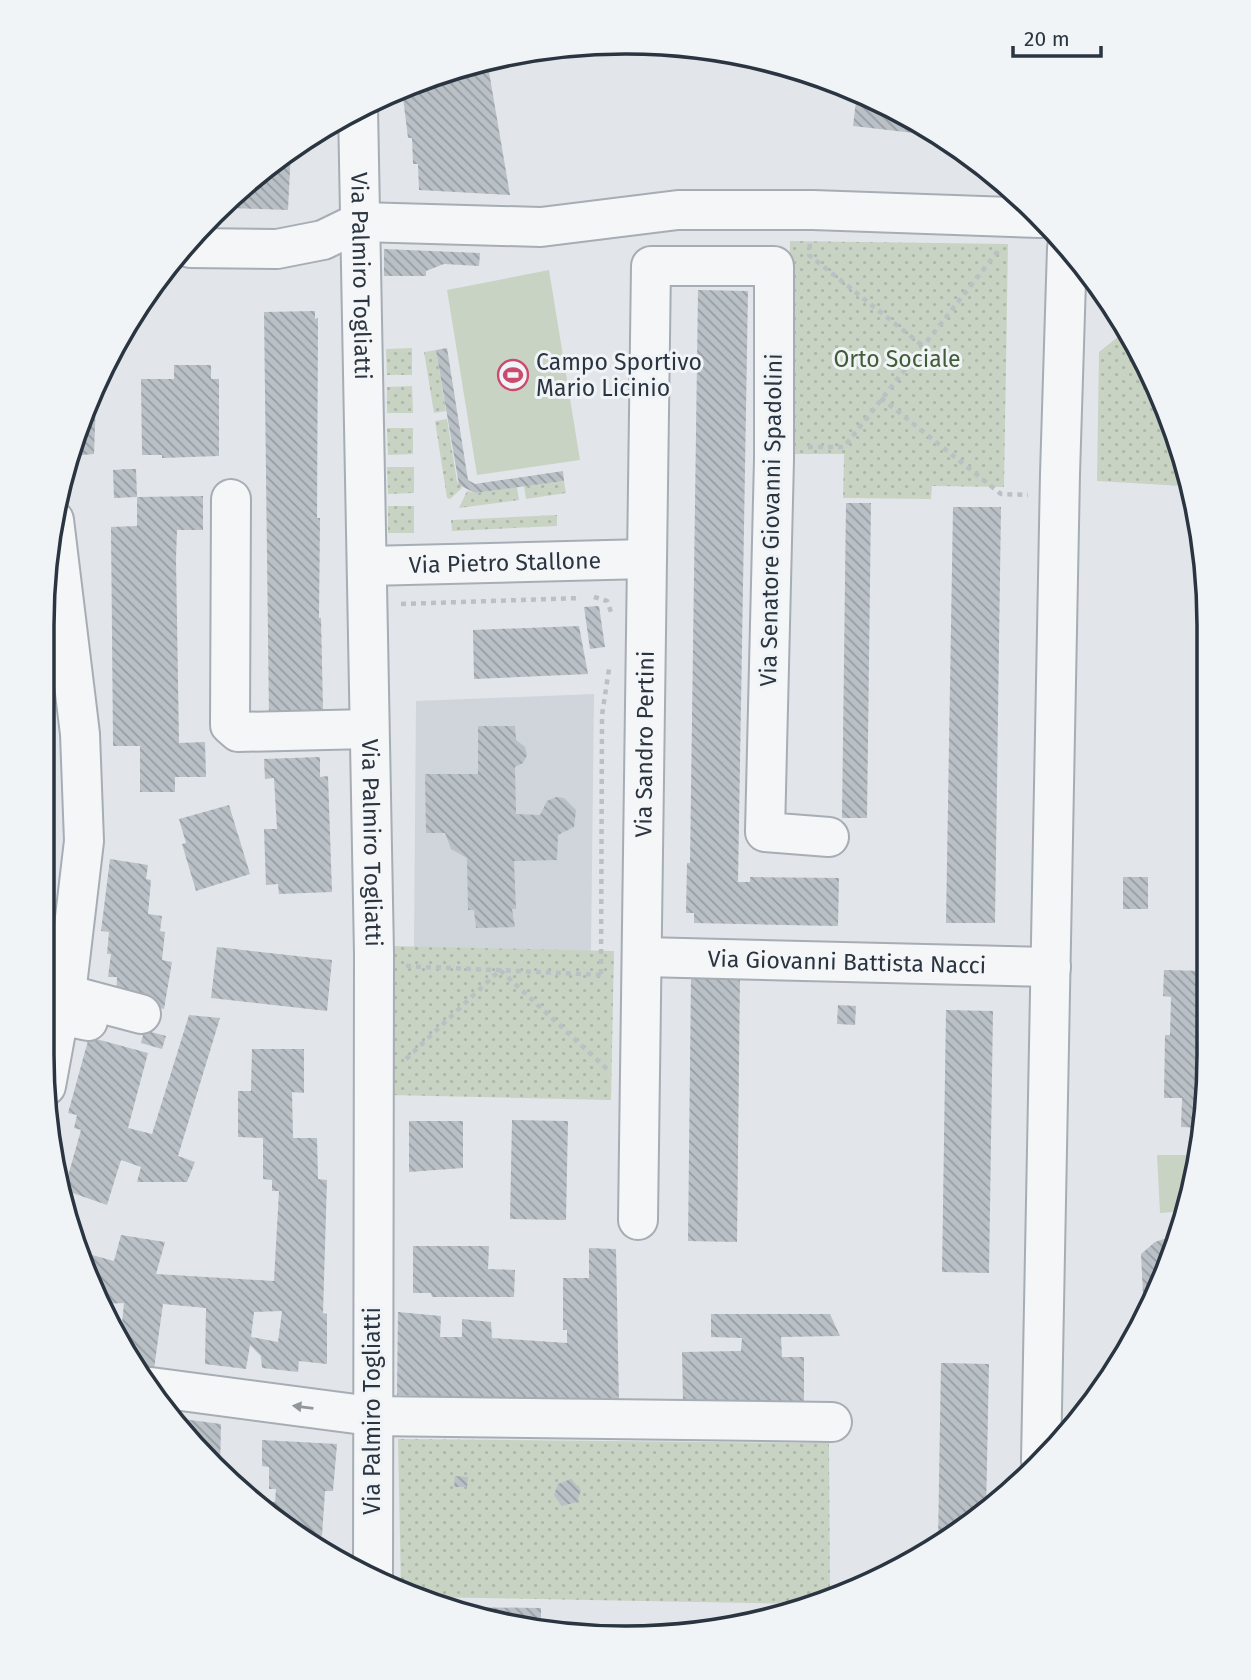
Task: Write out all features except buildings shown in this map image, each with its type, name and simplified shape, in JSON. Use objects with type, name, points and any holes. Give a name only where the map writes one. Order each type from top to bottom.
[{"type":"street","name":"Via Palmiro Togliatti","points":[[358,121],[374,965],[367,1564]]},
{"type":"street","points":[[197,248],[277,249],[323,240],[360,222],[541,227],[678,210],[813,210],[1025,218]]},
{"type":"street","points":[[1041,1445],[1067,263]]},
{"type":"street","name":"Via Sandro Pertini","points":[[638,1220],[651,266]]},
{"type":"street","name":"Via Senatore Giovanni Spadolini","points":[[651,266],[774,266],[774,459],[765,832],[829,837]]},
{"type":"street","points":[[231,499],[230,725],[238,732],[369,729]]},
{"type":"street","points":[[58,556],[80,734],[84,841],[66,994],[141,1014]]},
{"type":"street","name":"Via Pietro Stallone","points":[[367,566],[646,559]]},
{"type":"street","name":"Via Giovanni Battista Nacci","points":[[643,967],[1051,967]]},
{"type":"street","points":[[54,1045],[60,1015],[88,1021]]},
{"type":"street","points":[[163,1389],[371,1416],[832,1422]]},
{"type":"path","points":[[813,210],[809,255],[923,346]]},
{"type":"path","points":[[814,447],[844,447],[923,346],[1029,222]]},
{"type":"path","points":[[881,398],[1001,494],[1060,495]]},
{"type":"path","points":[[396,604],[597,597],[607,601],[613,615]]},
{"type":"path","points":[[601,974],[603,715],[611,660]]},
{"type":"path","points":[[374,965],[601,974],[643,967]]},
{"type":"path","points":[[373,1091],[500,970]]},
{"type":"path","points":[[500,970],[640,1100]]},
{"type":"shaded area","points":[[594,694],[591,951],[414,947],[416,701]]},
{"type":"green space","name":"Orto Sociale","points":[[790,241],[1008,244],[1004,487],[932,486],[931,499],[843,498],[844,454],[788,454]]},
{"type":"green space","name":"Campo Sportivo Mario Licinio","points":[[549,270],[580,460],[477,475],[447,290]]},
{"type":"green space","points":[[1118,337],[1153,407],[1179,486],[1097,481],[1099,352]]},
{"type":"green space","points":[[412,348],[412,375],[387,375],[386,349]]},
{"type":"green space","points":[[436,350],[446,411],[434,413],[424,352]]},
{"type":"green space","points":[[412,386],[413,413],[387,413],[387,387]]},
{"type":"green space","points":[[447,419],[457,481],[462,488],[450,499],[447,498],[435,421]]},
{"type":"green space","points":[[387,428],[413,428],[413,454],[388,455]]},
{"type":"green space","points":[[387,467],[414,467],[414,493],[388,494]]},
{"type":"green space","points":[[564,481],[566,493],[526,499],[524,486]]},
{"type":"green space","points":[[517,487],[519,500],[459,508],[467,491],[475,493]]},
{"type":"green space","points":[[388,506],[414,506],[414,533],[388,533]]},
{"type":"green space","points":[[557,515],[557,526],[452,531],[451,520]]},
{"type":"green space","points":[[392,946],[614,951],[611,1100],[389,1095]]},
{"type":"green space","points":[[1157,1155],[1188,1155],[1174,1212],[1160,1213]]},
{"type":"green space","points":[[398,1439],[829,1443],[830,1587],[809,1595],[781,1604],[450,1597],[401,1579]]},
{"type":"place","name":"Campo Sportivo Mario Licinio","points":[[513,375]]}]
